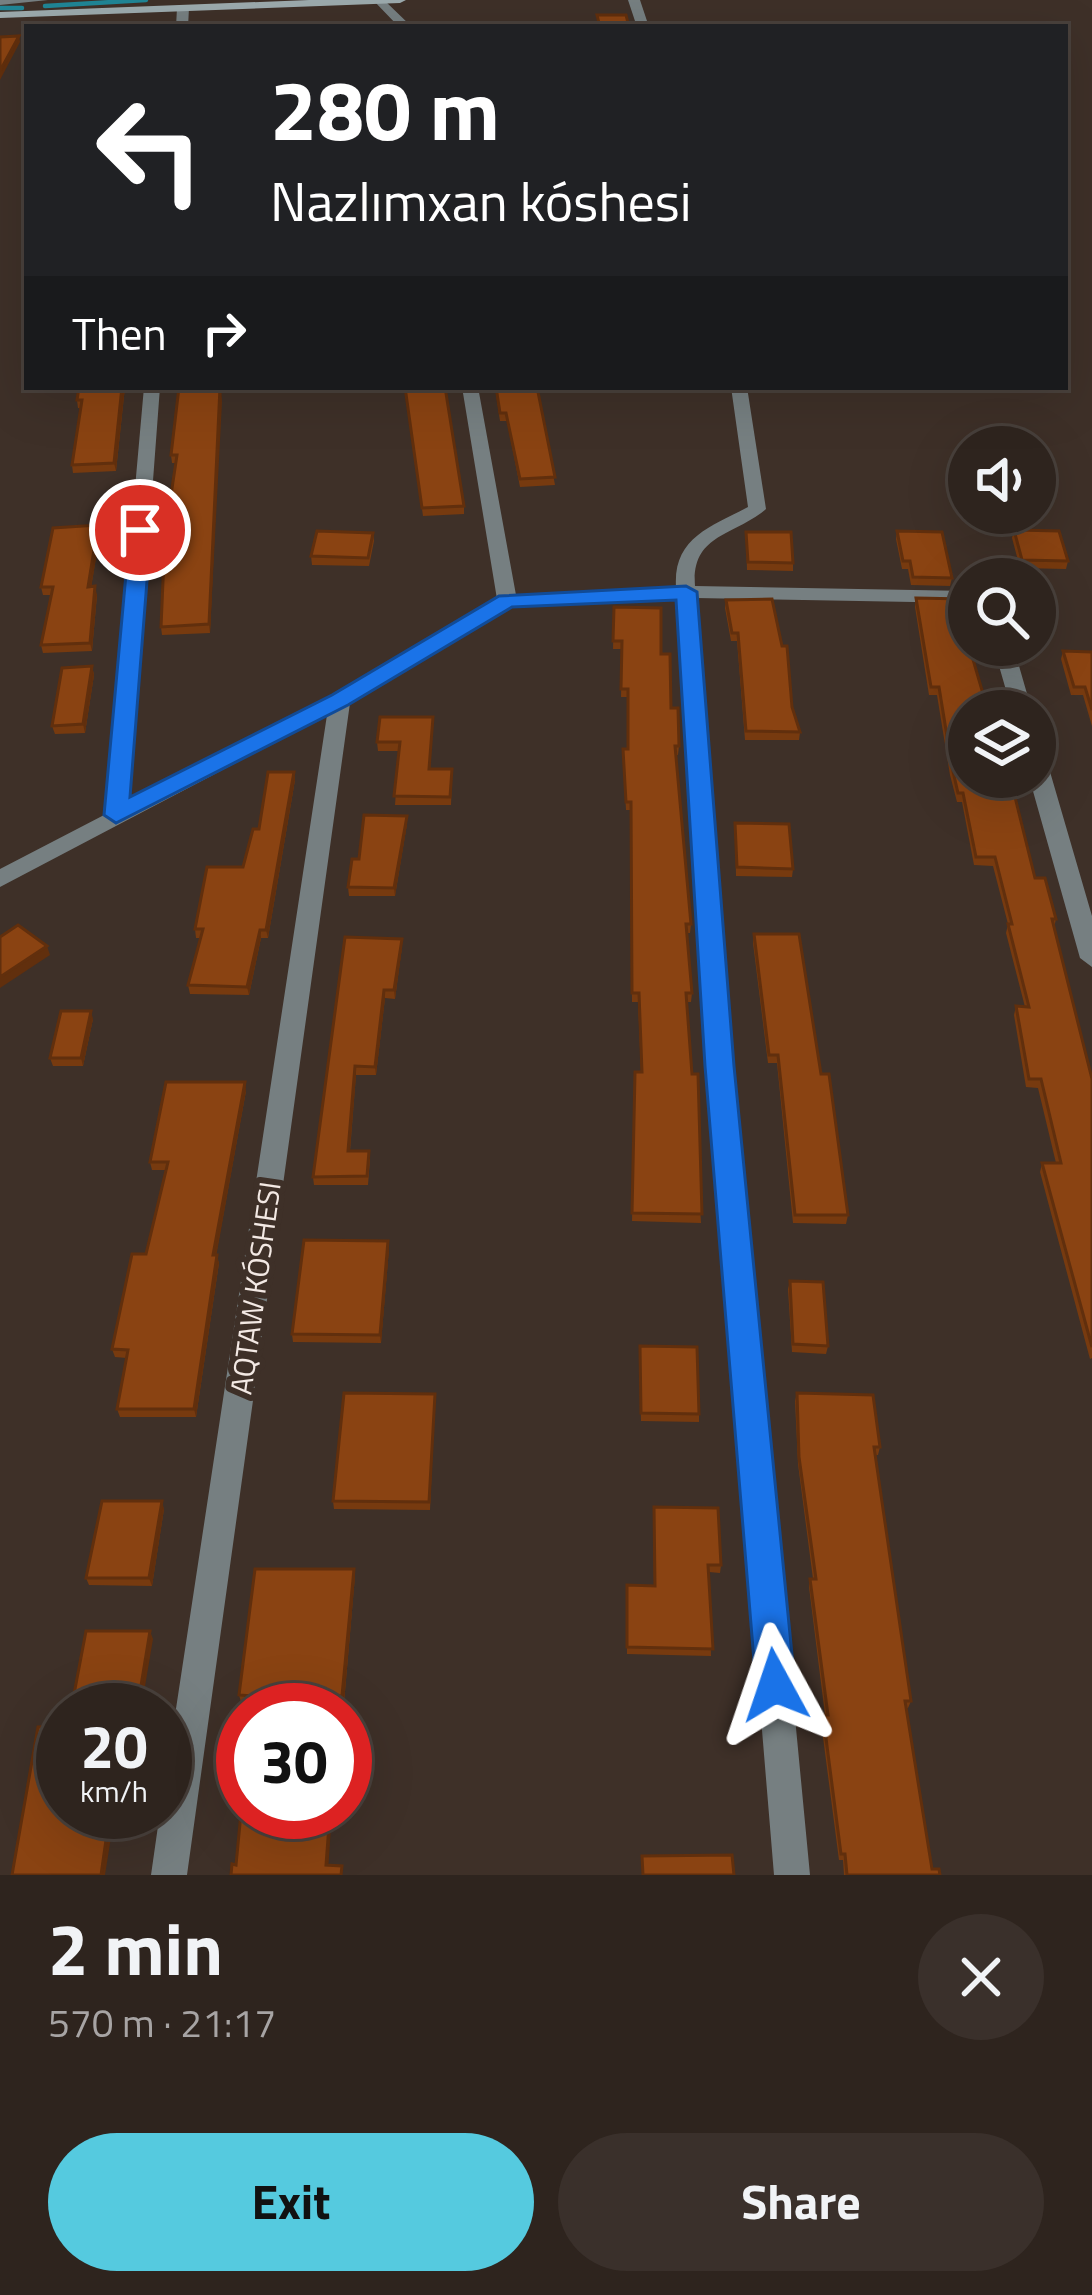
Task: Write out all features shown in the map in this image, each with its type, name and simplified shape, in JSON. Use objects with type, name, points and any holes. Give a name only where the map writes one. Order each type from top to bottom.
[{"type":"street","points":[[0,2],[42,0]]},
{"type":"street","points":[[33,14],[42,0]]},
{"type":"street","points":[[0,15],[400,0]]},
{"type":"street","points":[[378,1],[403,24]]},
{"type":"street","points":[[182,24],[183,8]]},
{"type":"street","points":[[116,815],[152,390]]},
{"type":"street","points":[[471,390],[507,601]]},
{"type":"street","points":[[739,390],[757,509],[701,539],[684,564],[720,1066],[792,1875]]},
{"type":"street","points":[[0,879],[340,700],[507,601],[686,592],[948,596]]},
{"type":"street","name":"AQTAW KÓSHESI","points":[[170,1875],[340,700]]},
{"type":"street","points":[[1046,798],[1092,958]]},
{"type":"building","points":[[597,15],[626,15],[628,24],[599,24]]},
{"type":"building","points":[[19,36],[0,71],[0,37]]},
{"type":"building","points":[[79,390],[122,390],[114,463],[72,465],[82,400],[77,400]]},
{"type":"building","points":[[179,390],[220,390],[209,624],[161,627],[165,535],[177,455],[171,455]]},
{"type":"building","points":[[405,390],[445,390],[464,506],[422,508]]},
{"type":"building","points":[[496,390],[538,390],[555,477],[520,479],[506,413],[500,413]]},
{"type":"building","points":[[98,525],[88,587],[95,586],[90,643],[41,645],[53,587],[41,587],[53,528]]},
{"type":"building","points":[[317,531],[373,533],[368,558],[311,556]]},
{"type":"building","points":[[897,531],[942,532],[948,578],[913,577],[910,561],[903,561]]},
{"type":"building","points":[[1059,531],[1068,561],[1056,558],[1021,558],[1015,534]]},
{"type":"building","points":[[746,532],[791,532],[793,563],[748,562]]},
{"type":"building","points":[[916,598],[948,599],[948,666],[975,666],[982,690],[948,690],[948,742],[939,687],[931,687]]},
{"type":"building","points":[[772,599],[782,646],[787,646],[792,707],[800,732],[746,731],[738,633],[732,633],[726,600]]},
{"type":"building","points":[[614,607],[661,608],[661,654],[670,654],[671,708],[678,708],[679,746],[675,746],[691,924],[686,924],[692,993],[686,993],[692,1074],[698,1074],[702,1214],[632,1213],[635,1072],[642,1072],[639,993],[632,993],[631,802],[626,802],[623,749],[628,749],[628,689],[621,689],[622,641],[613,641]]},
{"type":"building","points":[[1063,651],[1092,652],[1092,710],[1085,687],[1074,687]]},
{"type":"building","points":[[92,666],[83,724],[52,726],[62,668]]},
{"type":"building","points":[[380,717],[433,717],[429,769],[452,769],[450,797],[394,796],[400,742],[377,742]]},
{"type":"building","points":[[268,772],[294,772],[266,930],[260,930],[247,987],[188,985],[203,929],[195,929],[207,867],[243,867],[253,829],[259,829]]},
{"type":"building","points":[[964,798],[1015,798],[1035,878],[1045,878],[1092,1079],[1092,1347],[1042,1163],[1061,1163],[1041,1079],[1029,1079],[1016,1006],[1029,1007],[1008,924],[1012,924],[995,857],[976,857]]},
{"type":"building","points":[[364,815],[407,816],[394,888],[348,887],[352,859],[359,859]]},
{"type":"building","points":[[735,823],[789,824],[793,869],[737,867]]},
{"type":"building","points":[[18,925],[47,946],[0,977],[0,937]]},
{"type":"building","points":[[754,934],[799,934],[821,1074],[829,1074],[848,1215],[795,1215],[778,1055],[769,1055]]},
{"type":"building","points":[[345,937],[402,939],[394,990],[384,990],[375,1067],[355,1066],[348,1151],[369,1151],[367,1176],[313,1177]]},
{"type":"building","points":[[61,1011],[91,1011],[81,1058],[50,1058]]},
{"type":"building","points":[[166,1082],[245,1082],[213,1255],[217,1255],[194,1409],[117,1409],[128,1350],[112,1349],[132,1254],[146,1254],[168,1162],[150,1162]]},
{"type":"building","points":[[304,1240],[388,1241],[380,1335],[292,1334]]},
{"type":"building","points":[[790,1281],[823,1282],[828,1346],[793,1344]]},
{"type":"building","points":[[640,1346],[697,1347],[699,1414],[641,1413]]},
{"type":"building","points":[[344,1393],[435,1394],[429,1502],[333,1501]]},
{"type":"building","points":[[797,1393],[873,1395],[880,1447],[874,1447],[911,1701],[905,1701],[932,1869],[939,1869],[940,1875],[847,1875],[823,1715],[828,1715],[810,1579],[816,1579],[799,1457]]},
{"type":"building","points":[[102,1501],[162,1501],[149,1578],[86,1578]]},
{"type":"building","points":[[654,1507],[718,1508],[721,1565],[708,1565],[713,1649],[627,1647],[627,1585],[655,1586]]},
{"type":"building","points":[[255,1569],[354,1569],[343,1683],[241,1683]]},
{"type":"building","points":[[86,1631],[150,1631],[141,1683],[76,1683]]},
{"type":"building","points":[[36,1738],[36,1839],[106,1839],[101,1875],[12,1875]]},
{"type":"building","points":[[238,1839],[328,1839],[326,1865],[342,1866],[341,1875],[231,1875],[232,1864],[236,1865]]},
{"type":"building","points":[[732,1855],[734,1875],[643,1875],[642,1856]]},
{"type":"waterway","points":[[45,6],[146,0]]},
{"type":"waterway","points":[[0,8],[22,8]]},
{"type":"route","points":[[140,530],[116,815],[340,700],[507,601],[686,592],[720,1066],[775,1685]]}]
